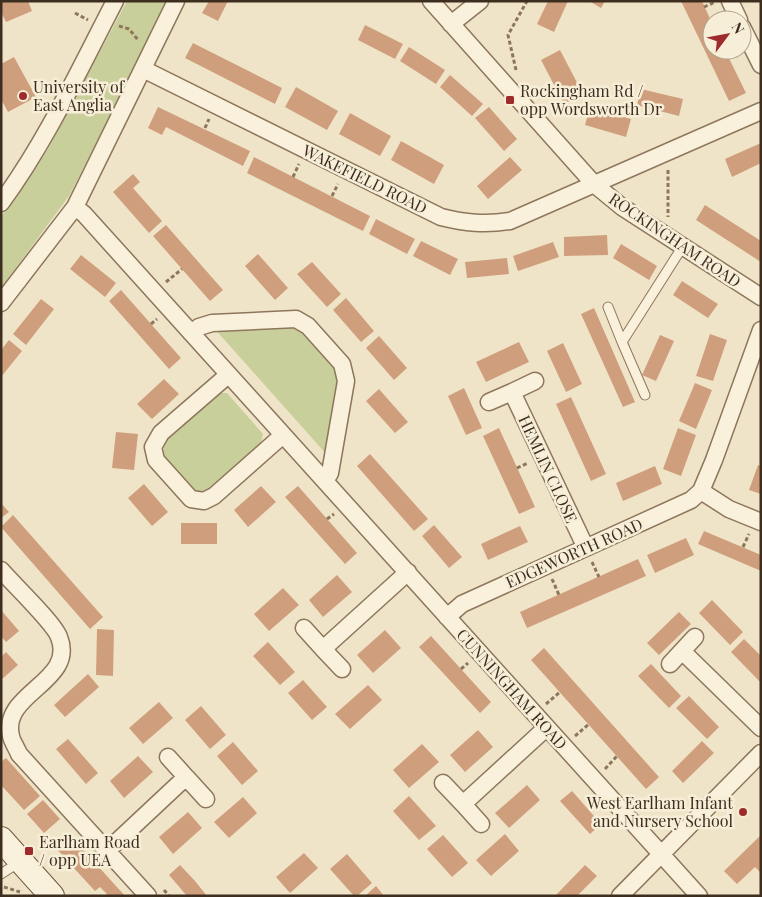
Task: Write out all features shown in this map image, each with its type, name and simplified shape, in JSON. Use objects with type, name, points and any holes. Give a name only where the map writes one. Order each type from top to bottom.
[{"type":"main road","points":[[1,839],[52,896]]},
{"type":"street","points":[[1,203],[34,155],[58,113],[115,1]]},
{"type":"street","points":[[1,303],[74,208],[176,1]]},
{"type":"street","name":"ROCKINGHAM ROAD","points":[[430,1],[594,184],[622,207],[761,297]]},
{"type":"street","points":[[451,24],[480,1]]},
{"type":"street","points":[[752,48],[761,66]]},
{"type":"street","name":"WAKEFIELD ROAD","points":[[143,68],[441,216],[467,224],[489,225],[510,221],[761,111]]},
{"type":"street","name":"CUNNINGHAM ROAD","points":[[74,208],[84,214],[408,572],[546,728],[662,852],[699,896]]},
{"type":"street","points":[[191,333],[199,327],[212,323],[296,319],[308,326],[342,364],[346,381],[330,473],[325,481]]},
{"type":"street","points":[[761,330],[701,491],[729,509],[761,522]]},
{"type":"street","points":[[228,375],[161,433],[153,447],[156,460],[191,499],[204,500],[214,496],[283,435]]},
{"type":"street","points":[[489,402],[535,381]]},
{"type":"street","name":"HEMLIN CLOSE","points":[[512,392],[585,546]]},
{"type":"street","name":"EDGEWORTH ROAD","points":[[447,616],[462,604],[585,546],[691,500],[701,491]]},
{"type":"street","points":[[1,570],[58,634],[62,652],[59,666],[15,711],[10,723],[11,737],[20,754],[148,896]]},
{"type":"street","points":[[323,649],[408,572]]},
{"type":"street","points":[[304,628],[342,670]]},
{"type":"street","points":[[670,664],[695,637]]},
{"type":"street","points":[[682,651],[761,728]]},
{"type":"street","points":[[463,804],[546,728]]},
{"type":"street","points":[[620,896],[761,753]]},
{"type":"street","points":[[168,757],[206,799]]},
{"type":"street","points":[[108,850],[186,777]]},
{"type":"street","points":[[444,783],[481,824]]},
{"type":"lane","points":[[622,342],[676,242]]},
{"type":"lane","points":[[608,307],[645,395]]},
{"type":"lane","points":[[1,874],[21,861]]},
{"type":"path","points":[[507,87],[517,77],[508,35],[526,1]]},
{"type":"path","points":[[704,7],[716,1]]},
{"type":"path","points":[[104,22],[129,29],[144,48],[152,52]]},
{"type":"path","points":[[667,152],[676,242]]},
{"type":"path","points":[[1,888],[15,889],[25,894]]},
{"type":"green space","points":[[127,1],[168,1],[69,196],[1,288],[1,217],[47,151]]},
{"type":"green space","points":[[290,324],[302,328],[336,366],[340,379],[328,456],[213,327]]},
{"type":"green space","points":[[227,393],[263,434],[260,447],[214,488],[207,491],[193,491],[171,467],[164,453],[164,446],[167,438],[214,396]]},
{"type":"building","points":[[1,1],[28,1],[32,11],[6,22],[1,12]]},
{"type":"building","points":[[209,1],[228,1],[218,21],[202,13]]},
{"type":"building","points":[[548,1],[568,1],[554,32],[537,24]]},
{"type":"building","points":[[589,1],[605,1],[601,8]]},
{"type":"building","points":[[681,1],[702,1],[706,10],[702,10],[702,45]]},
{"type":"building","points":[[365,25],[403,44],[395,59],[358,40]]},
{"type":"building","points":[[193,43],[282,88],[275,104],[185,58]]},
{"type":"building","points":[[409,47],[445,70],[436,84],[400,61]]},
{"type":"building","points":[[560,50],[583,94],[564,104],[541,60]]},
{"type":"building","points":[[14,57],[36,97],[8,112],[1,99],[1,64]]},
{"type":"building","points":[[709,60],[730,60],[746,93],[729,101]]},
{"type":"building","points":[[450,75],[483,104],[472,116],[440,87]]},
{"type":"building","points":[[296,87],[338,111],[327,130],[285,107]]},
{"type":"building","points":[[641,89],[683,99],[679,116],[637,105]]},
{"type":"building","points":[[158,107],[250,151],[243,166],[166,127],[162,135],[148,128]]},
{"type":"building","points":[[489,107],[517,139],[504,151],[475,118]]},
{"type":"building","points":[[590,107],[631,119],[626,137],[585,125]]},
{"type":"building","points":[[350,113],[391,136],[380,156],[339,134]]},
{"type":"building","points":[[401,141],[444,165],[434,184],[391,160]]},
{"type":"building","points":[[761,143],[761,163],[732,177],[725,159]]},
{"type":"building","points":[[254,157],[370,216],[363,231],[247,173]]},
{"type":"building","points":[[510,157],[522,170],[488,199],[477,186]]},
{"type":"building","points":[[133,174],[140,182],[133,188],[162,221],[149,233],[113,192]]},
{"type":"building","points":[[705,205],[761,241],[761,262],[696,220]]},
{"type":"building","points":[[376,219],[415,239],[407,254],[369,234]]},
{"type":"building","points":[[166,225],[223,290],[210,301],[153,236]]},
{"type":"building","points":[[607,235],[608,255],[564,256],[564,237]]},
{"type":"building","points":[[421,241],[458,259],[450,275],[413,256]]},
{"type":"building","points":[[553,242],[559,257],[518,271],[513,256]]},
{"type":"building","points":[[621,244],[657,266],[649,280],[613,258]]},
{"type":"building","points":[[258,254],[288,288],[275,300],[245,266]]},
{"type":"building","points":[[81,255],[116,283],[105,297],[70,269]]},
{"type":"building","points":[[507,258],[509,274],[467,278],[465,262]]},
{"type":"building","points":[[312,262],[341,294],[327,307],[297,274]]},
{"type":"building","points":[[682,281],[718,304],[708,318],[673,295]]},
{"type":"building","points":[[121,290],[181,358],[169,369],[109,301]]},
{"type":"building","points":[[346,298],[374,331],[361,342],[333,310]]},
{"type":"building","points":[[41,299],[54,309],[26,345],[13,334]]},
{"type":"building","points":[[594,308],[635,402],[623,407],[581,314]]},
{"type":"building","points":[[710,334],[727,340],[713,381],[696,376]]},
{"type":"building","points":[[660,335],[674,341],[656,381],[642,375]]},
{"type":"building","points":[[379,336],[407,368],[394,380],[366,348]]},
{"type":"building","points":[[9,340],[22,351],[1,377],[1,350]]},
{"type":"building","points":[[519,342],[529,362],[486,382],[476,362]]},
{"type":"building","points":[[563,343],[582,384],[566,392],[547,351]]},
{"type":"building","points":[[164,379],[179,394],[152,419],[137,404]]},
{"type":"building","points":[[695,383],[712,390],[696,429],[679,421]]},
{"type":"building","points":[[464,388],[482,428],[466,435],[448,396]]},
{"type":"building","points":[[379,389],[408,422],[395,433],[366,401]]},
{"type":"building","points":[[571,397],[606,474],[591,481],[556,404]]},
{"type":"building","points":[[499,428],[535,507],[519,514],[483,436]]},
{"type":"building","points":[[678,428],[696,435],[681,476],[663,469]]},
{"type":"building","points":[[116,432],[138,434],[134,470],[112,468]]},
{"type":"building","points":[[370,454],[428,519],[414,531],[357,466]]},
{"type":"building","points":[[758,465],[761,466],[761,494],[749,490]]},
{"type":"building","points":[[655,466],[662,484],[623,501],[616,483]]},
{"type":"building","points":[[144,484],[168,512],[152,526],[128,498]]},
{"type":"building","points":[[261,486],[276,502],[248,527],[234,510]]},
{"type":"building","points":[[298,486],[357,553],[345,564],[285,497]]},
{"type":"building","points":[[1,503],[9,512],[1,518]]},
{"type":"building","points":[[13,515],[103,617],[90,629],[1,527]]},
{"type":"building","points":[[181,523],[217,523],[217,544],[181,544]]},
{"type":"building","points":[[434,525],[462,557],[449,568],[422,536]]},
{"type":"building","points":[[520,526],[528,542],[488,560],[481,544]]},
{"type":"building","points":[[704,531],[761,555],[761,571],[698,544]]},
{"type":"building","points":[[686,538],[694,555],[655,573],[647,555]]},
{"type":"building","points":[[638,559],[646,576],[527,628],[520,612]]},
{"type":"building","points":[[337,575],[352,592],[323,617],[309,600]]},
{"type":"building","points":[[283,588],[299,605],[269,631],[254,614]]},
{"type":"building","points":[[712,600],[743,632],[730,645],[699,613]]},
{"type":"building","points":[[1,610],[19,631],[6,642],[1,636]]},
{"type":"building","points":[[679,612],[691,624],[659,655],[647,643]]},
{"type":"building","points":[[97,629],[114,630],[113,676],[96,675]]},
{"type":"building","points":[[385,630],[401,648],[373,673],[357,655]]},
{"type":"building","points":[[431,636],[491,702],[480,713],[419,647]]},
{"type":"building","points":[[744,639],[761,656],[761,683],[731,652]]},
{"type":"building","points":[[268,642],[295,672],[280,685],[253,656]]},
{"type":"building","points":[[544,648],[659,777],[646,789],[531,660]]},
{"type":"building","points":[[6,652],[18,665],[1,680],[1,657]]},
{"type":"building","points":[[651,664],[681,696],[669,708],[638,676]]},
{"type":"building","points":[[88,674],[99,687],[65,717],[54,705]]},
{"type":"building","points":[[303,680],[327,707],[312,720],[288,693]]},
{"type":"building","points":[[368,685],[382,700],[350,729],[335,714]]},
{"type":"building","points":[[689,696],[719,727],[707,739],[676,708]]},
{"type":"building","points":[[159,702],[173,718],[143,744],[129,728]]},
{"type":"building","points":[[201,706],[226,735],[210,749],[185,720]]},
{"type":"building","points":[[478,730],[493,747],[465,772],[450,755]]},
{"type":"building","points":[[68,739],[98,773],[86,784],[56,749]]},
{"type":"building","points":[[702,741],[714,753],[683,783],[672,771]]},
{"type":"building","points":[[233,742],[258,771],[242,785],[217,756]]},
{"type":"building","points":[[422,744],[439,762],[409,788],[393,770]]},
{"type":"building","points":[[138,756],[153,772],[124,798],[110,781]]},
{"type":"building","points":[[6,758],[40,796],[24,810],[1,785],[1,762]]},
{"type":"building","points":[[527,785],[540,800],[509,828],[495,813]]},
{"type":"building","points":[[572,791],[601,824],[590,834],[560,801]]},
{"type":"building","points":[[409,796],[436,826],[419,840],[393,811]]},
{"type":"building","points":[[243,797],[257,813],[229,838],[214,822]]},
{"type":"building","points":[[43,800],[60,819],[44,833],[27,814]]},
{"type":"building","points":[[188,812],[202,828],[173,854],[159,837]]},
{"type":"building","points":[[70,834],[125,896],[105,896],[107,894],[100,887],[95,891],[71,865],[76,860],[70,854],[65,858],[55,847]]},
{"type":"building","points":[[505,834],[519,851],[491,876],[476,860]]},
{"type":"building","points":[[443,835],[468,863],[452,877],[427,849]]},
{"type":"building","points":[[761,835],[761,873],[755,867],[737,884],[724,871]]},
{"type":"building","points":[[304,853],[318,868],[290,893],[276,877]]},
{"type":"building","points":[[347,854],[372,883],[357,896],[354,896],[330,869]]},
{"type":"building","points":[[180,865],[207,896],[187,896],[169,875]]},
{"type":"building","points":[[585,865],[597,876],[577,896],[555,896]]},
{"type":"building","points":[[376,886],[384,896],[365,896]]},
{"type":"place","name":"University of East Anglia","points":[[23,96]]},
{"type":"place","name":"Rockingham Rd / opp Wordsworth Dr","points":[[510,100]]},
{"type":"place","name":"West Earlham Infant and Nursery School","points":[[743,812]]},
{"type":"place","name":"Earlham Road / opp UEA","points":[[29,851]]}]
